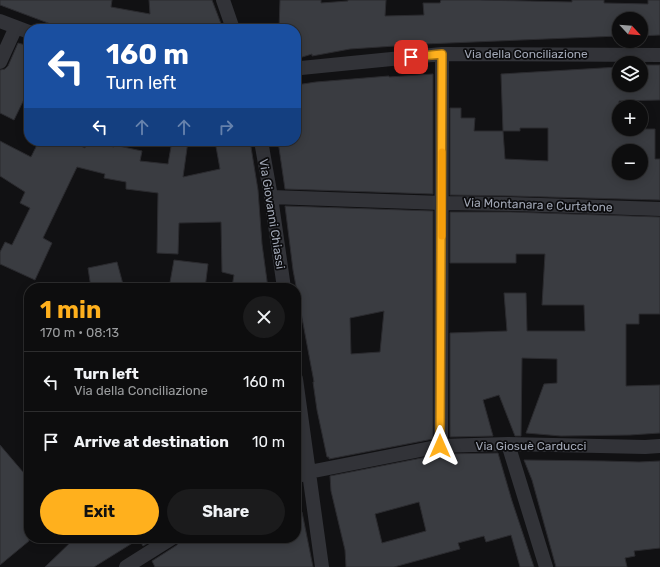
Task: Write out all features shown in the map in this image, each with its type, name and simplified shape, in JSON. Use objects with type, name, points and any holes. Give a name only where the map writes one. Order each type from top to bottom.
[{"type":"street","points":[[223,0],[231,24]]},
{"type":"street","points":[[0,21],[23,30],[0,62]]},
{"type":"street","points":[[440,446],[442,54]]},
{"type":"street","name":"Via della Conciliazione","points":[[301,68],[442,54],[660,55]]},
{"type":"street","name":"Via Giovanni Chiassi","points":[[261,146],[271,197],[283,283]]},
{"type":"street","name":"Via Montanara e Curtatone","points":[[271,197],[660,209]]},
{"type":"street","points":[[508,444],[546,567]]},
{"type":"street","name":"Via Giosuè Carducci","points":[[302,475],[440,446],[508,444],[660,446]]},
{"type":"street","points":[[301,459],[302,475],[322,567]]},
{"type":"street","points":[[126,567],[164,543]]},
{"type":"building","points":[[0,0],[112,0],[111,7],[150,14],[149,0],[212,0],[221,24],[51,24],[0,5]]},
{"type":"building","points":[[280,0],[321,0],[321,3],[348,0],[386,0],[385,16],[424,15],[423,3],[440,3],[441,0],[572,2],[572,0],[604,0],[604,3],[648,4],[648,0],[660,0],[660,35],[648,36],[648,12],[612,12],[612,36],[425,44],[350,49],[312,56],[312,54],[301,57],[301,24],[279,24]]},
{"type":"building","points":[[18,43],[24,45],[24,99],[14,120],[0,113],[0,70],[5,69],[8,66]]},
{"type":"building","points":[[648,65],[660,65],[660,100],[612,100],[612,136],[648,136],[648,129],[655,129],[655,159],[660,159],[660,200],[450,195],[450,108],[461,108],[461,118],[475,118],[474,131],[503,131],[501,74],[612,67],[612,92],[648,92]],"holes":[[[520,128],[548,128],[548,161],[505,159],[503,131],[520,131]]]},
{"type":"building","points":[[433,74],[433,194],[285,189],[279,146],[301,146],[301,84]]},
{"type":"building","points":[[0,141],[31,157],[36,146],[81,146],[85,148],[85,146],[119,146],[142,151],[140,161],[168,164],[171,146],[187,146],[183,177],[220,169],[216,146],[251,146],[258,190],[262,244],[267,283],[233,283],[234,275],[222,272],[221,222],[179,223],[178,254],[157,253],[158,193],[126,189],[126,182],[104,178],[105,174],[77,167],[43,238],[52,243],[35,280],[0,264],[0,252],[5,242],[12,245],[30,208],[20,203],[25,192],[0,176]]},
{"type":"building","points":[[285,206],[433,211],[433,439],[329,459],[329,457],[327,457],[317,410],[314,382],[301,313],[301,283],[295,283]],"holes":[[[384,311],[380,352],[351,354],[350,318]]]},
{"type":"building","points":[[450,212],[511,212],[660,217],[660,314],[639,314],[639,324],[626,324],[626,386],[660,385],[660,433],[561,436],[526,433],[544,384],[557,383],[557,359],[522,358],[521,436],[515,436],[499,395],[483,400],[493,436],[450,437],[450,333],[507,331],[504,293],[526,293],[527,331],[585,331],[584,305],[542,305],[545,254],[516,254],[516,263],[450,263]]},
{"type":"building","points":[[174,260],[208,264],[206,283],[170,283]]},
{"type":"building","points":[[117,262],[123,283],[90,283],[88,268]]},
{"type":"building","points":[[0,445],[24,473],[24,543],[27,543],[0,565]]},
{"type":"building","points":[[498,453],[534,567],[520,567],[511,535],[486,542],[484,536],[458,543],[460,549],[394,567],[346,567],[345,550],[331,491],[330,476],[442,454]],"holes":[[[419,502],[426,531],[382,543],[375,514]]]},
{"type":"building","points":[[524,460],[660,461],[660,548],[634,551],[635,556],[625,558],[627,567],[556,567],[532,480]]},
{"type":"building","points":[[302,512],[313,567],[155,567],[152,561],[178,543],[301,543]]},
{"type":"building","points":[[70,543],[133,543],[94,567],[45,567]]},
{"type":"slow traffic","points":[[442,152],[442,236]]},
{"type":"route","points":[[411,57],[442,54],[440,446]]}]
